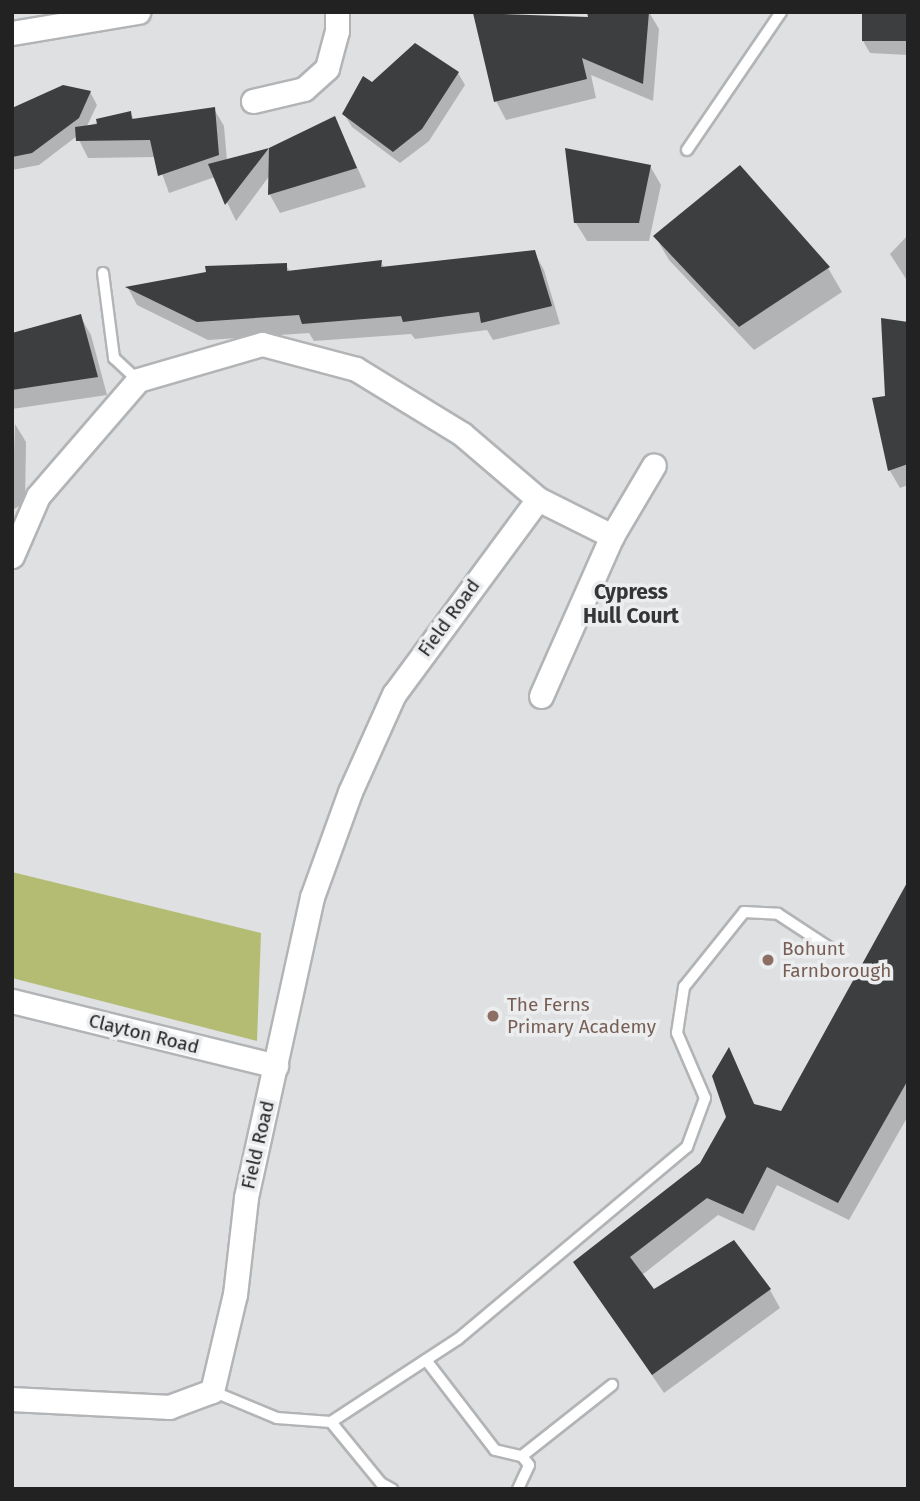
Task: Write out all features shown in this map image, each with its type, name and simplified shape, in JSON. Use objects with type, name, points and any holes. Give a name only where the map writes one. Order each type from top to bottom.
[{"type":"street","points":[[12,33],[138,12]]},
{"type":"street","points":[[253,101],[304,89],[327,68],[337,32],[337,12]]},
{"type":"street","points":[[12,556],[38,496],[138,380],[262,344],[356,369],[462,434],[538,499],[612,536]]},
{"type":"street","points":[[541,696],[612,536],[653,465]]},
{"type":"street","name":"Field Road","points":[[212,1391],[224,1358],[246,1198],[312,897],[350,792],[394,694],[538,499]]},
{"type":"street","name":"Clayton Road","points":[[12,1001],[276,1066]]},
{"type":"street","points":[[12,1399],[169,1407],[212,1391]]},
{"type":"lane","points":[[687,150],[781,12]]},
{"type":"lane","points":[[103,273],[114,358],[138,380]]},
{"type":"lane","points":[[212,1391],[277,1418],[331,1422],[458,1339],[687,1147],[705,1098],[677,1033],[684,987],[744,912],[778,915],[834,950]]},
{"type":"lane","points":[[426,1360],[495,1450],[522,1456],[529,1465],[518,1489]]},
{"type":"lane","points":[[522,1456],[612,1385]]},
{"type":"lane","points":[[331,1422],[381,1483],[392,1489]]},
{"type":"green space","points":[[12,872],[261,933],[257,1041],[12,978]]},
{"type":"building","points":[[587,12],[649,12],[643,84],[582,58],[587,79],[494,102],[473,13],[588,17]]},
{"type":"building","points":[[862,12],[908,12],[908,41],[862,41]]},
{"type":"building","points":[[415,43],[459,72],[422,129],[393,152],[342,114],[363,76],[372,82]]},
{"type":"building","points":[[63,85],[91,91],[79,118],[32,153],[12,157],[12,108]]},
{"type":"building","points":[[215,107],[219,155],[158,176],[150,140],[76,141],[75,127],[97,124],[96,119],[131,111],[132,119]]},
{"type":"building","points":[[335,116],[357,168],[268,195],[269,148]]},
{"type":"building","points":[[269,148],[225,205],[208,164]]},
{"type":"building","points":[[565,148],[651,165],[639,223],[574,223]]},
{"type":"building","points":[[740,165],[830,267],[739,327],[653,236]]},
{"type":"building","points":[[535,250],[552,306],[481,323],[479,312],[403,322],[401,316],[302,324],[299,315],[197,322],[125,287],[206,272],[205,266],[287,263],[287,271],[382,260],[381,267]]},
{"type":"building","points":[[81,314],[98,377],[12,390],[12,333]]},
{"type":"building","points":[[881,318],[908,322],[908,464],[888,471],[872,398],[885,396]]},
{"type":"building","points":[[908,881],[908,1080],[838,1203],[767,1167],[743,1214],[707,1198],[630,1257],[654,1289],[734,1240],[771,1289],[652,1375],[573,1262],[700,1163],[726,1117],[712,1076],[729,1047],[754,1104],[781,1111]]},
{"type":"place","name":"Bohunt Farnborough","points":[[768,960]]},
{"type":"place","name":"The Ferns Primary Academy","points":[[493,1016]]},
{"type":"district","name":"Cypress Hull Court","points":[[631,604]]}]
